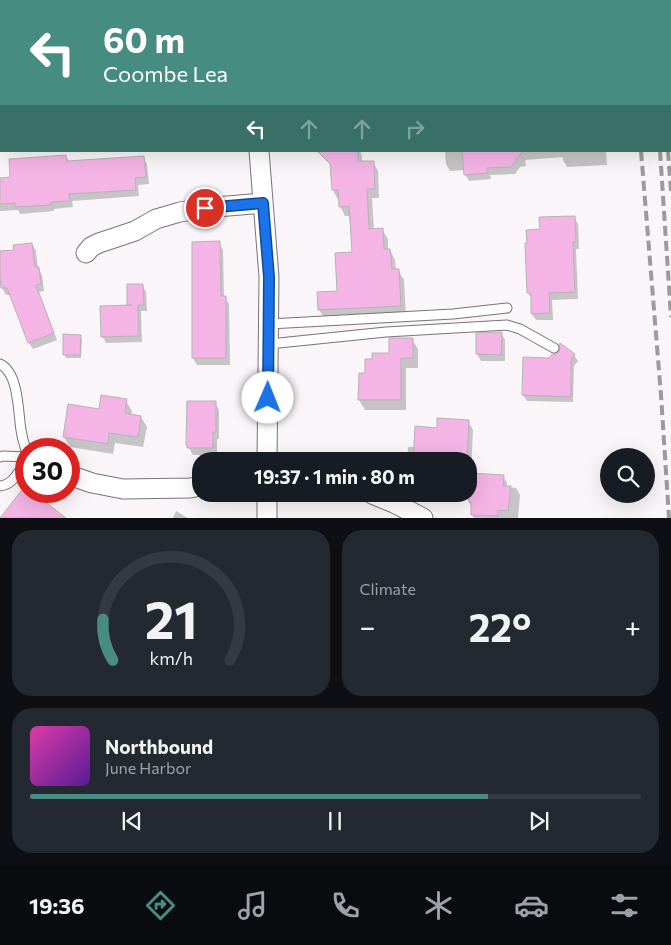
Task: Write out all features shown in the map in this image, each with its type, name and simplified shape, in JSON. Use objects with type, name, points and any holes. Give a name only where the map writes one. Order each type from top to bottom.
[{"type":"street","points":[[259,152],[269,277],[267,452]]},
{"type":"street","points":[[86,253],[91,247],[99,243],[135,231],[156,219],[180,212],[263,203]]},
{"type":"street","points":[[80,479],[123,489],[192,488]]},
{"type":"street","points":[[267,502],[267,518]]},
{"type":"street","points":[[394,502],[423,518]]},
{"type":"lane","points":[[268,324],[453,314],[507,308]]},
{"type":"lane","points":[[268,344],[386,332],[507,325],[520,329],[554,348]]},
{"type":"lane","points":[[0,364],[13,377],[22,438]]},
{"type":"lane","points":[[0,457],[15,458]]},
{"type":"lane","points":[[0,486],[5,486],[15,478]]},
{"type":"building","points":[[318,152],[358,152],[358,161],[374,161],[375,189],[367,189],[369,229],[383,228],[384,249],[390,249],[392,269],[399,269],[401,306],[318,310],[317,292],[337,291],[335,253],[352,252],[349,206],[339,207],[338,190],[332,190],[330,164]]},
{"type":"building","points":[[462,152],[522,152],[511,167],[487,168],[488,173],[464,175]]},
{"type":"building","points":[[66,155],[67,161],[144,156],[146,177],[135,178],[136,190],[69,194],[70,201],[51,202],[51,205],[15,207],[15,203],[0,204],[0,178],[10,177],[9,159]]},
{"type":"building","points":[[575,216],[576,242],[573,242],[575,292],[549,293],[550,313],[531,314],[531,293],[527,293],[526,230],[540,229],[539,217]]},
{"type":"building","points":[[220,241],[221,296],[226,296],[226,358],[192,358],[192,242]]},
{"type":"building","points":[[32,243],[35,267],[39,267],[41,284],[36,285],[54,333],[28,343],[7,288],[1,288],[0,251],[14,250],[13,245]]},
{"type":"building","points":[[127,284],[143,284],[144,305],[138,305],[139,336],[101,337],[100,306],[132,305],[127,305]]},
{"type":"building","points":[[502,332],[501,355],[476,354],[476,333]]},
{"type":"building","points":[[63,334],[81,335],[80,355],[63,355]]},
{"type":"building","points":[[389,338],[413,338],[413,358],[401,358],[401,400],[358,400],[359,373],[365,373],[365,359],[372,359],[372,353],[389,353]]},
{"type":"building","points":[[560,343],[575,354],[571,359],[571,397],[522,395],[523,357],[549,358],[552,354],[557,354]]},
{"type":"building","points":[[101,395],[127,399],[125,413],[141,416],[138,437],[109,433],[108,444],[80,440],[80,438],[63,437],[68,404],[99,409]]},
{"type":"building","points":[[187,401],[216,401],[216,432],[213,432],[213,448],[187,448]]},
{"type":"building","points":[[437,418],[469,420],[467,452],[414,452],[415,426],[437,428]]},
{"type":"building","points":[[477,473],[504,475],[503,486],[511,486],[508,511],[498,510],[498,516],[471,515],[471,502],[477,502]]},
{"type":"building","points":[[15,499],[15,503],[47,503],[66,518],[0,518]]},
{"type":"railway","points":[[641,152],[669,518]]},
{"type":"railway","points":[[660,152],[671,317]]},
{"type":"railway","points":[[668,152],[671,191]]},
{"type":"route","points":[[205,208],[263,203],[269,277],[268,398]]}]
